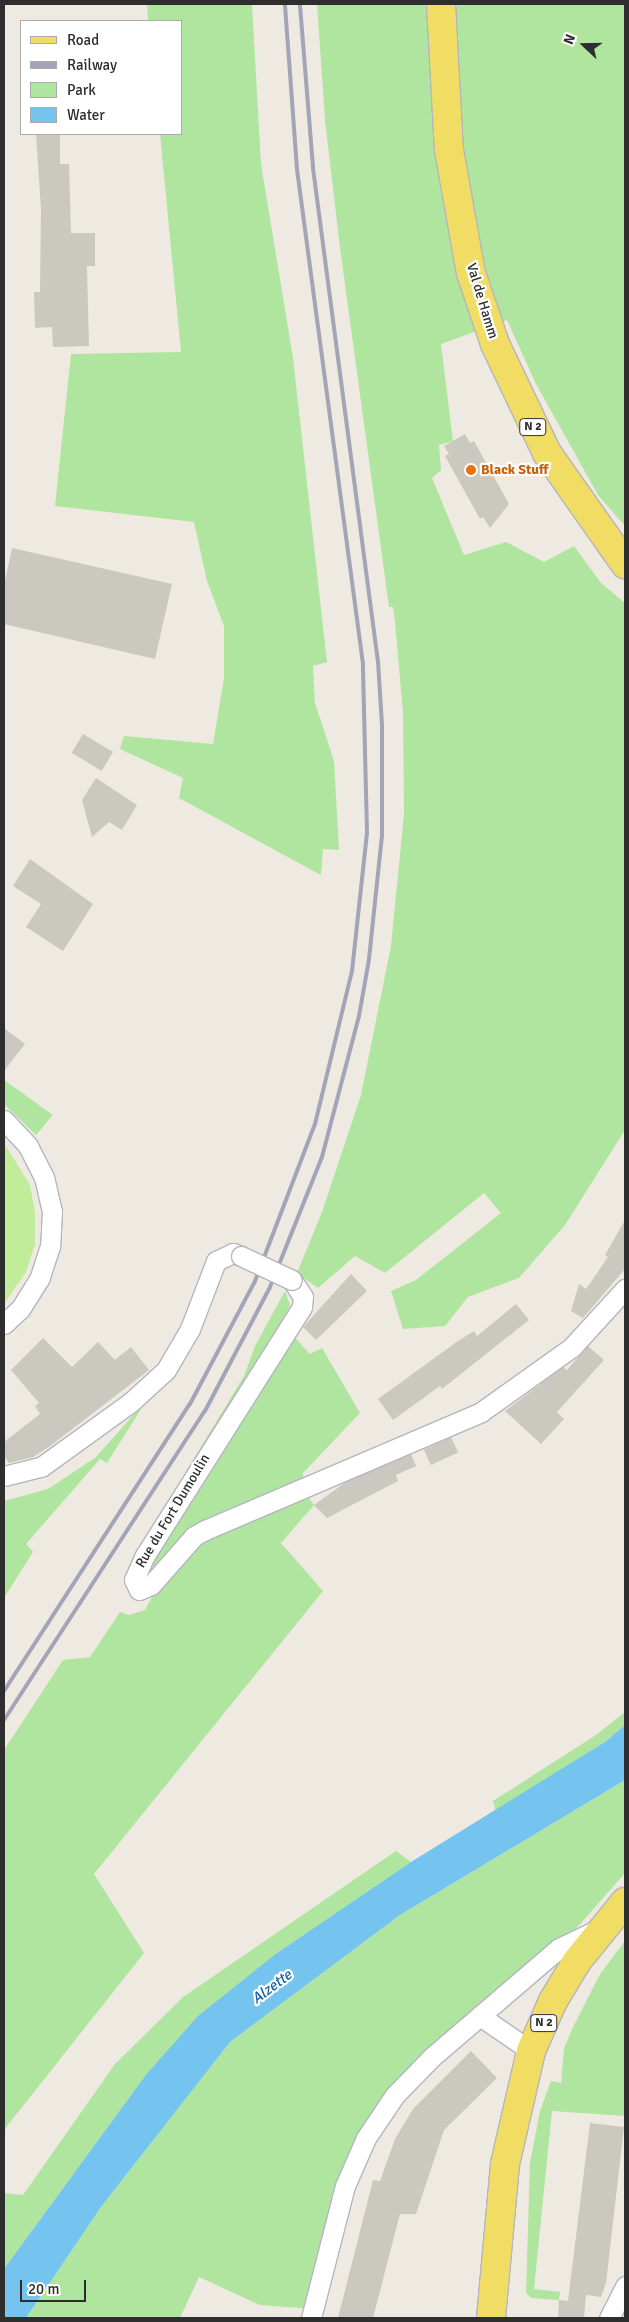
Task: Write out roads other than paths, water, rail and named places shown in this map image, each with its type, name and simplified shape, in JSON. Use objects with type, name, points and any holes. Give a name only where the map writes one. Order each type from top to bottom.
[{"type":"main road","name":"Val de Hamm","points":[[441,4],[448,150],[471,273],[495,344],[547,453],[625,564]]},
{"type":"main road","name":"N 2","points":[[491,2318],[506,2164],[531,2051],[553,2001],[601,1928],[625,1902]]},
{"type":"street","points":[[4,1120],[28,1146],[44,1177],[52,1211],[50,1246],[39,1279],[20,1308],[4,1324]]},
{"type":"street","name":"Rue du Fort Dumoulin","points":[[4,1476],[41,1468],[131,1402],[166,1370],[190,1329],[216,1260],[233,1253],[292,1280],[303,1297],[302,1307],[145,1556],[134,1580],[140,1590],[151,1585],[194,1536],[205,1530],[481,1412],[572,1347],[625,1289]]},
{"type":"street","points":[[311,2318],[328,2238],[345,2186],[366,2138],[395,2095],[480,2016],[559,1948],[601,1928]]},
{"type":"street","points":[[480,2016],[531,2051]]},
{"type":"street","points":[[608,2318],[625,2286]]},
{"type":"water","name":"Alzette","points":[[625,1725],[625,1780],[400,1915],[230,2042],[101,2207],[26,2318],[4,2318],[4,2269],[145,2076],[198,2016],[277,1953],[411,1862],[605,1742]]},
{"type":"railway","points":[[4,1691],[190,1404],[255,1281],[315,1124],[352,971],[367,833],[363,664],[297,169],[285,4]]},
{"type":"railway","points":[[4,1720],[205,1411],[270,1287],[322,1157],[359,1016],[369,959],[382,836],[382,725],[378,662],[313,167],[300,4]]},
{"type":"place","name":"Black Stuff","points":[[471,470]]}]
